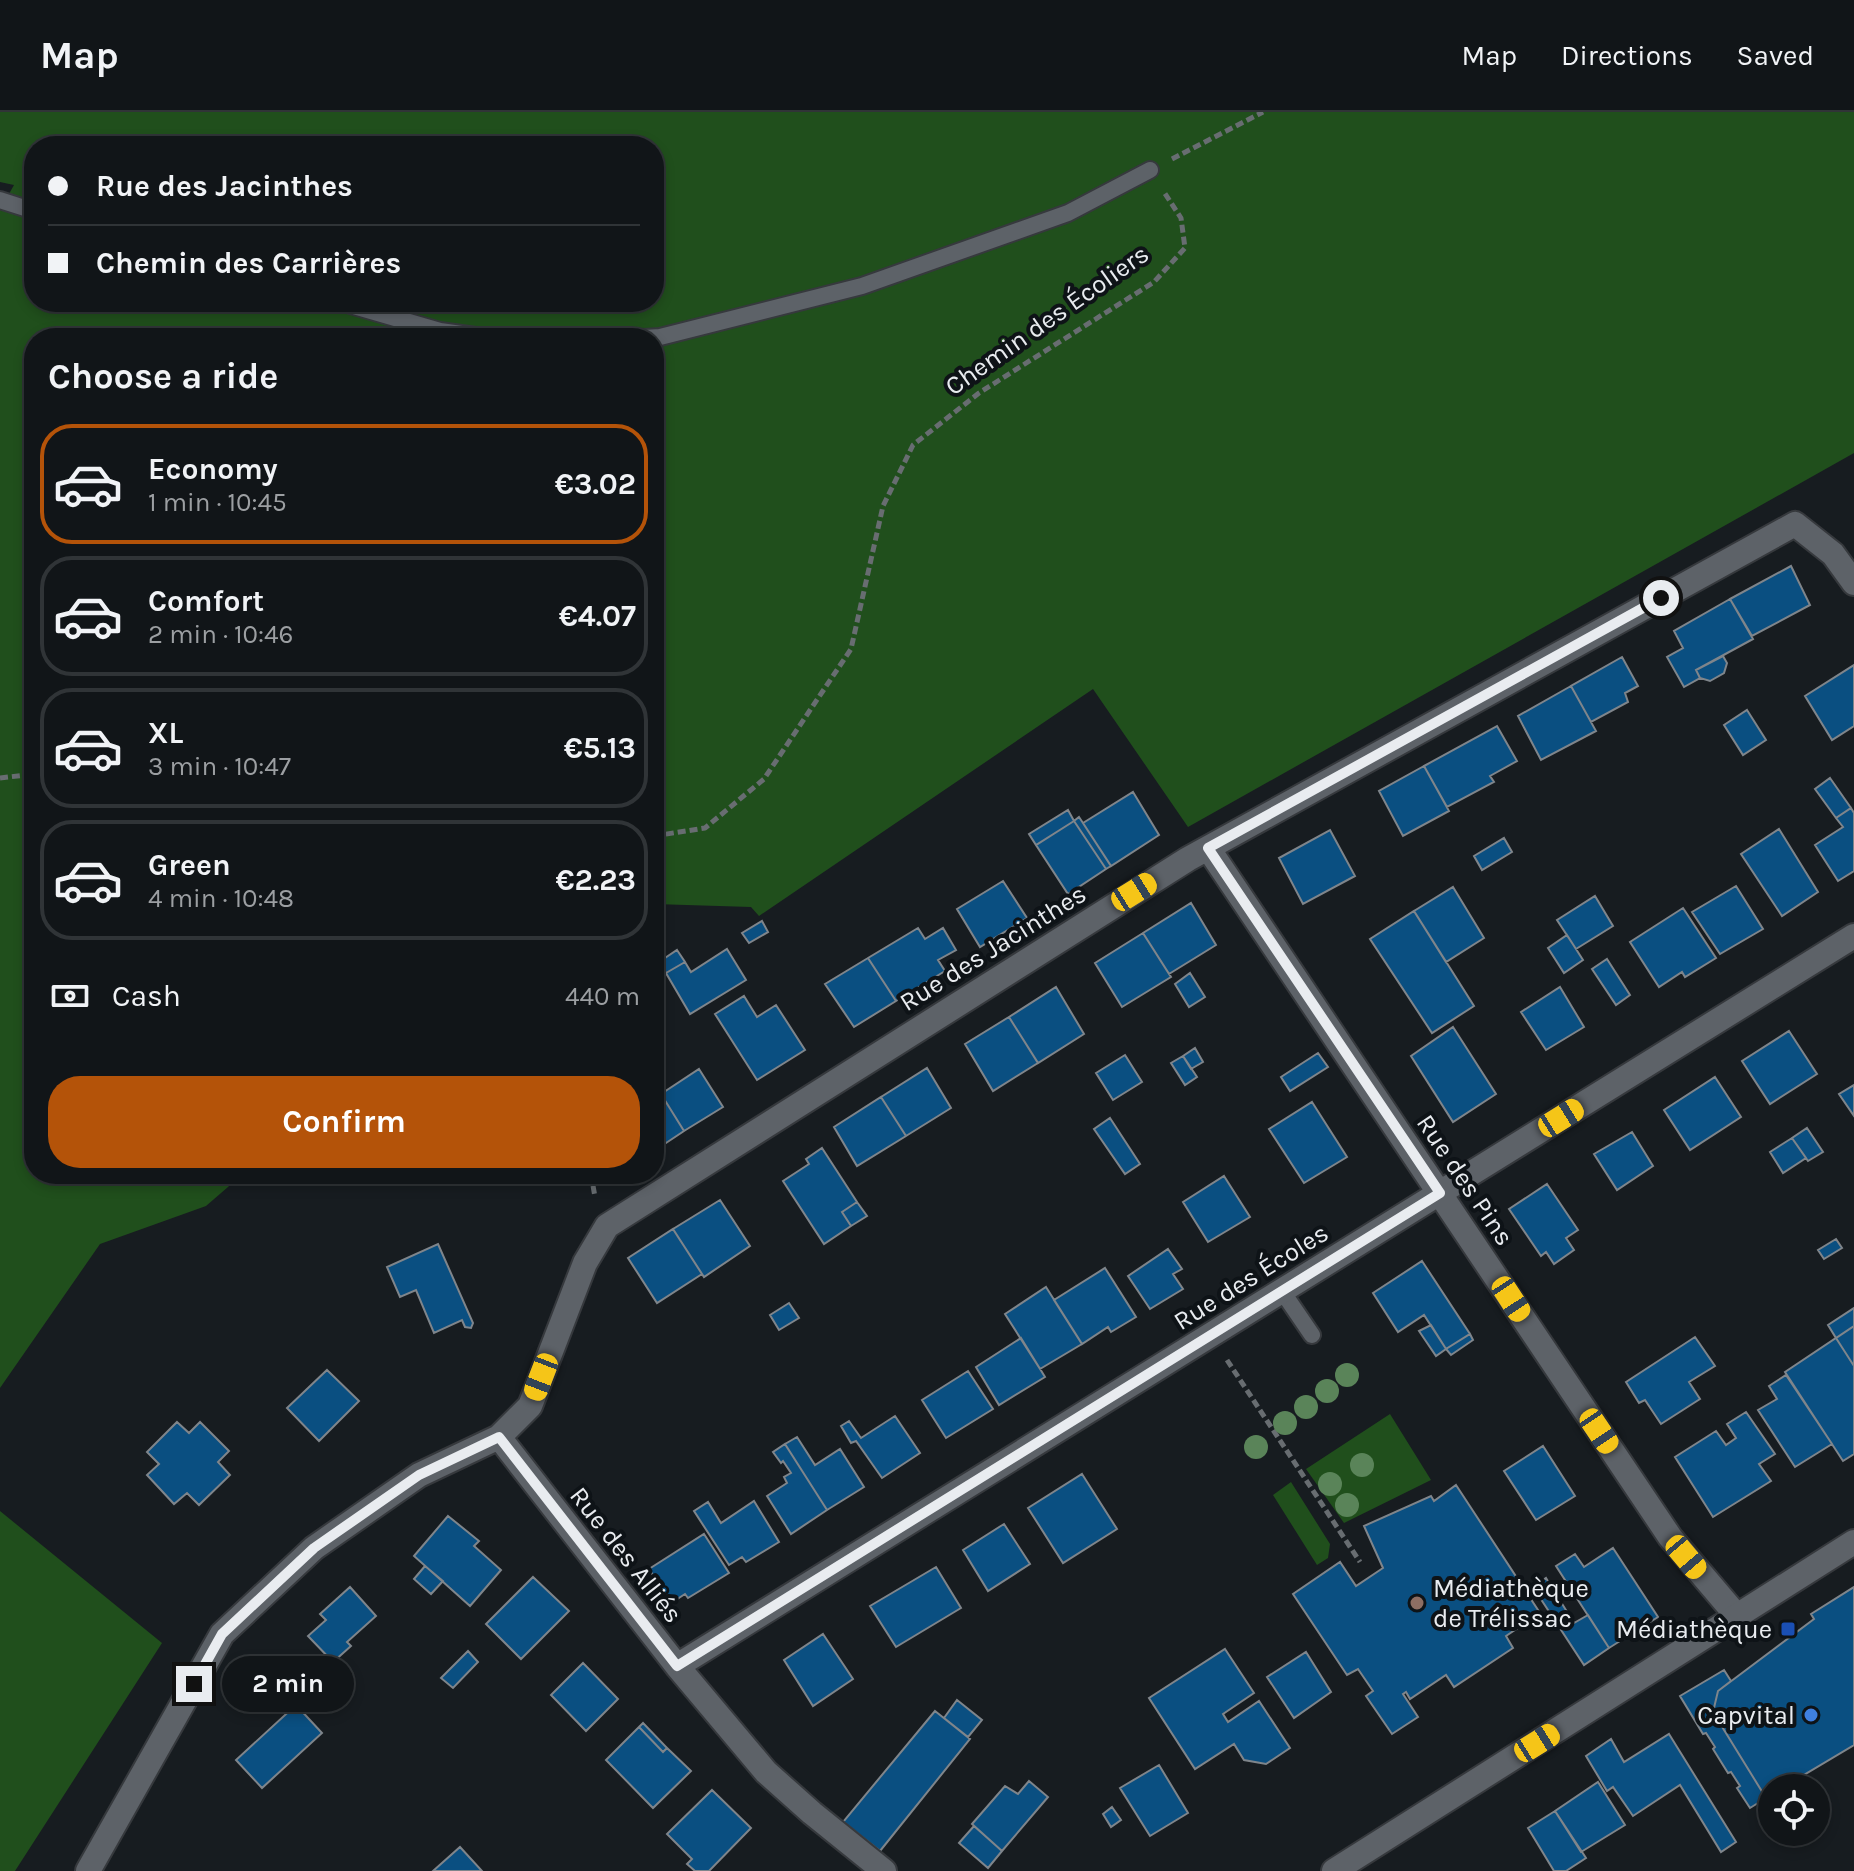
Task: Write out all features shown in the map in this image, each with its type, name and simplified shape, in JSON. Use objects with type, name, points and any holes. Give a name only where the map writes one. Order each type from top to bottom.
[{"type":"street","name":"Rue des Jacinthes","points":[[88,1871],[222,1634],[314,1548],[419,1475],[499,1437],[530,1406],[585,1263],[607,1226],[1208,848],[1795,524],[1833,554],[1854,583]]},
{"type":"street","name":"Rue des Pins","points":[[1208,848],[1670,1537],[1737,1616]]},
{"type":"street","name":"Rue des Écoles","points":[[677,1666],[1854,936]]},
{"type":"street","name":"Rue des Alliés","points":[[499,1437],[677,1666],[766,1772],[884,1871]]},
{"type":"street","points":[[1334,1871],[1854,1542]]},
{"type":"lane","points":[[664,336],[862,286],[1068,213],[1150,170]]},
{"type":"lane","points":[[0,200],[24,208]]},
{"type":"lane","points":[[374,312],[430,328]]},
{"type":"lane","points":[[1282,1291],[1312,1335]]},
{"type":"path","points":[[1150,170],[1263,112]]},
{"type":"path","name":"Chemin des Écoliers","points":[[664,834],[705,828],[764,779],[851,649],[883,506],[913,445],[979,393],[1154,282],[1185,248],[1181,218],[1150,170]]},
{"type":"path","points":[[0,778],[24,775]]},
{"type":"path","points":[[1211,1335],[1360,1562]]},
{"type":"green space","points":[[0,112],[1854,112],[1854,453],[1188,827],[1093,689],[759,916],[751,907],[664,904],[664,328],[24,328],[24,1184],[231,1184],[206,1206],[100,1244],[0,1388],[0,210],[14,185],[0,182]]},
{"type":"green space","points":[[1390,1414],[1431,1480],[1344,1523],[1306,1469]]},
{"type":"green space","points":[[1291,1482],[1330,1544],[1328,1558],[1317,1565],[1273,1495]]},
{"type":"green space","points":[[0,1511],[162,1643],[15,1871],[0,1871]]},
{"type":"building","points":[[1791,566],[1810,605],[1752,636],[1730,599]]},
{"type":"building","points":[[1730,599],[1753,639],[1696,670],[1700,678],[1684,687],[1667,657],[1683,648],[1674,631]]},
{"type":"building","points":[[1723,656],[1727,663],[1724,673],[1710,681],[1700,678],[1696,670]]},
{"type":"building","points":[[1622,657],[1638,686],[1625,693],[1628,702],[1591,722],[1571,686]]},
{"type":"building","points":[[1854,665],[1854,726],[1832,740],[1805,696]]},
{"type":"building","points":[[1571,686],[1596,731],[1541,760],[1518,716]]},
{"type":"building","points":[[1747,710],[1766,740],[1743,755],[1724,725]]},
{"type":"building","points":[[1497,726],[1517,761],[1490,776],[1494,782],[1447,807],[1424,766]]},
{"type":"building","points":[[1424,766],[1449,811],[1403,836],[1379,791]]},
{"type":"building","points":[[1830,778],[1851,808],[1836,818],[1815,789]]},
{"type":"building","points":[[1133,792],[1159,835],[1111,866],[1083,823]]},
{"type":"building","points":[[1851,808],[1854,813],[1854,871],[1838,881],[1815,845],[1843,827],[1836,818]]},
{"type":"building","points":[[1068,810],[1074,821],[1036,845],[1029,834]]},
{"type":"building","points":[[1079,817],[1111,866],[1106,869],[1074,821]]},
{"type":"building","points":[[1074,821],[1106,869],[1068,894],[1036,845]]},
{"type":"building","points":[[1779,829],[1818,892],[1782,916],[1741,854]]},
{"type":"building","points":[[1330,830],[1355,876],[1303,904],[1279,858]]},
{"type":"building","points":[[1504,838],[1512,852],[1482,870],[1474,856]]},
{"type":"building","points":[[1003,881],[1027,918],[980,947],[957,909]]},
{"type":"building","points":[[1736,886],[1763,929],[1720,954],[1692,912]]},
{"type":"building","points":[[1453,887],[1484,938],[1446,962],[1414,911]]},
{"type":"building","points":[[1595,896],[1613,926],[1576,949],[1557,920]]},
{"type":"building","points":[[1191,903],[1216,945],[1169,974],[1143,933]]},
{"type":"building","points":[[1683,908],[1716,958],[1685,977],[1682,972],[1659,987],[1630,942]]},
{"type":"building","points":[[1414,911],[1474,1006],[1432,1033],[1370,939]]},
{"type":"building","points":[[762,921],[768,932],[749,943],[742,933]]},
{"type":"building","points":[[918,928],[925,939],[943,928],[956,950],[938,960],[945,971],[896,1001],[868,958]]},
{"type":"building","points":[[1143,933],[1171,977],[1122,1007],[1095,963]]},
{"type":"building","points":[[1567,935],[1583,960],[1564,973],[1548,948]]},
{"type":"building","points":[[727,949],[746,980],[690,1014],[666,973],[685,962],[691,972]]},
{"type":"building","points":[[677,950],[685,962],[666,973],[664,959]]},
{"type":"building","points":[[868,958],[896,1001],[854,1027],[825,984]]},
{"type":"building","points":[[1607,959],[1630,995],[1616,1005],[1592,969]]},
{"type":"building","points":[[1190,973],[1205,997],[1189,1007],[1175,984]]},
{"type":"building","points":[[1056,987],[1084,1034],[1038,1063],[1009,1017]]},
{"type":"building","points":[[1560,987],[1584,1027],[1546,1050],[1521,1012]]},
{"type":"building","points":[[744,996],[757,1017],[776,1005],[805,1050],[757,1080],[715,1014]]},
{"type":"building","points":[[1009,1017],[1038,1063],[993,1091],[965,1044]]},
{"type":"building","points":[[1453,1027],[1496,1094],[1453,1122],[1411,1056]]},
{"type":"building","points":[[1789,1031],[1817,1074],[1770,1104],[1742,1061]]},
{"type":"building","points":[[1195,1048],[1203,1062],[1191,1069],[1183,1056]]},
{"type":"building","points":[[1318,1053],[1328,1067],[1290,1091],[1281,1077]]},
{"type":"building","points":[[1125,1055],[1142,1082],[1113,1100],[1096,1073]]},
{"type":"building","points":[[1183,1056],[1197,1077],[1185,1085],[1171,1063]]},
{"type":"building","points":[[927,1068],[951,1108],[906,1136],[881,1097]]},
{"type":"building","points":[[699,1069],[723,1107],[684,1131],[664,1099],[664,1092]]},
{"type":"building","points":[[1715,1077],[1741,1117],[1690,1150],[1664,1110]]},
{"type":"building","points":[[1854,1085],[1854,1116],[1839,1094]]},
{"type":"building","points":[[881,1097],[906,1136],[857,1166],[834,1127]]},
{"type":"building","points":[[664,1099],[684,1131],[664,1144]]},
{"type":"building","points":[[1312,1102],[1347,1157],[1304,1183],[1269,1129]]},
{"type":"building","points":[[1110,1118],[1140,1164],[1125,1174],[1094,1129]]},
{"type":"building","points":[[1807,1128],[1823,1152],[1808,1161],[1792,1138]]},
{"type":"building","points":[[1632,1132],[1653,1166],[1617,1190],[1594,1154]]},
{"type":"building","points":[[1792,1138],[1806,1158],[1783,1173],[1770,1152]]},
{"type":"building","points":[[822,1148],[857,1202],[842,1212],[851,1226],[824,1244],[783,1181],[809,1164],[806,1159]]},
{"type":"building","points":[[1224,1176],[1250,1217],[1208,1242],[1183,1202]]},
{"type":"building","points":[[1547,1184],[1578,1230],[1566,1238],[1574,1250],[1554,1264],[1546,1252],[1541,1256],[1509,1209]]},
{"type":"building","points":[[720,1200],[750,1246],[704,1277],[673,1229]]},
{"type":"building","points":[[857,1202],[867,1216],[851,1226],[842,1212]]},
{"type":"building","points":[[673,1229],[702,1274],[657,1303],[628,1258]]},
{"type":"building","points":[[1836,1239],[1842,1248],[1824,1259],[1818,1250]]},
{"type":"building","points":[[438,1244],[473,1323],[471,1328],[465,1327],[462,1320],[434,1333],[416,1290],[400,1297],[387,1267]]},
{"type":"building","points":[[1168,1249],[1182,1269],[1173,1274],[1183,1289],[1150,1309],[1128,1276]]},
{"type":"building","points":[[1422,1261],[1470,1334],[1446,1349],[1424,1315],[1398,1332],[1373,1293]]},
{"type":"building","points":[[1105,1268],[1136,1317],[1111,1332],[1108,1327],[1082,1344],[1054,1300]]},
{"type":"building","points":[[1046,1287],[1082,1344],[1040,1369],[1005,1314]]},
{"type":"building","points":[[789,1303],[799,1318],[779,1330],[770,1315]]},
{"type":"building","points":[[1854,1308],[1854,1326],[1836,1338],[1828,1325]]},
{"type":"building","points":[[1431,1325],[1446,1349],[1436,1356],[1419,1331]]},
{"type":"building","points":[[1854,1326],[1854,1366],[1836,1338]]},
{"type":"building","points":[[1470,1334],[1473,1340],[1451,1355],[1446,1349]]},
{"type":"building","points":[[1695,1337],[1715,1366],[1689,1382],[1700,1399],[1661,1424],[1645,1400],[1639,1403],[1626,1382]]},
{"type":"building","points":[[1021,1338],[1045,1377],[999,1405],[976,1367]]},
{"type":"building","points":[[1836,1338],[1854,1366],[1854,1454],[1843,1461],[1785,1372]]},
{"type":"building","points":[[327,1370],[359,1401],[319,1441],[287,1408]]},
{"type":"building","points":[[968,1371],[993,1409],[946,1438],[922,1400]]},
{"type":"building","points":[[1786,1375],[1832,1444],[1795,1467],[1758,1410],[1777,1399],[1769,1386]]},
{"type":"building","points":[[1746,1412],[1775,1454],[1759,1464],[1771,1481],[1713,1517],[1675,1457],[1716,1431],[1726,1445],[1736,1438],[1727,1424]]},
{"type":"building","points":[[895,1416],[920,1453],[882,1478],[856,1441],[851,1443],[841,1426],[849,1421],[861,1438]]},
{"type":"building","points":[[177,1422],[189,1433],[200,1422],[229,1451],[218,1462],[230,1475],[199,1505],[187,1493],[174,1504],[147,1475],[159,1464],[147,1452]]},
{"type":"building","points":[[797,1437],[815,1465],[840,1449],[864,1487],[827,1510],[785,1444]]},
{"type":"building","points":[[785,1444],[827,1510],[791,1534],[767,1496],[787,1483],[784,1477],[791,1473],[773,1452]]},
{"type":"building","points":[[1543,1446],[1575,1496],[1536,1520],[1504,1471]]},
{"type":"building","points":[[1082,1474],[1117,1529],[1063,1563],[1028,1508]]},
{"type":"building","name":"Médiathèque de Trélissac","points":[[1456,1485],[1540,1613],[1506,1636],[1513,1648],[1454,1687],[1446,1675],[1410,1699],[1406,1692],[1403,1694],[1418,1717],[1392,1734],[1366,1696],[1373,1691],[1358,1669],[1347,1675],[1293,1594],[1340,1562],[1356,1586],[1383,1568],[1364,1526],[1431,1496],[1434,1501]]},
{"type":"building","points":[[754,1501],[779,1542],[746,1562],[742,1557],[729,1565],[694,1511],[708,1502],[721,1523]]},
{"type":"building","points":[[448,1516],[479,1541],[474,1546],[501,1570],[470,1606],[414,1556]]},
{"type":"building","points":[[1004,1524],[1030,1564],[988,1591],[963,1550]]},
{"type":"building","points":[[704,1534],[729,1573],[688,1598],[685,1594],[671,1603],[649,1569]]},
{"type":"building","points":[[1613,1548],[1658,1617],[1609,1648],[1556,1566],[1575,1554],[1584,1567]]},
{"type":"building","points":[[425,1566],[443,1581],[431,1594],[414,1579]]},
{"type":"building","points":[[936,1567],[961,1608],[896,1647],[870,1606]]},
{"type":"building","points":[[533,1577],[569,1611],[521,1659],[486,1624]]},
{"type":"building","points":[[1546,1578],[1574,1623],[1588,1615],[1609,1648],[1584,1665],[1533,1587]]},
{"type":"building","points":[[350,1587],[376,1616],[347,1642],[351,1646],[333,1662],[308,1636],[326,1620],[320,1614]]},
{"type":"building","points":[[1854,1587],[1854,1745],[1805,1774],[1758,1774],[1758,1785],[1713,1712],[1718,1691],[1814,1619],[1811,1614]]},
{"type":"building","points":[[823,1634],[853,1679],[813,1706],[784,1660]]},
{"type":"building","points":[[1225,1649],[1254,1693],[1223,1714],[1228,1722],[1259,1701],[1290,1748],[1266,1764],[1244,1760],[1234,1744],[1195,1769],[1149,1698]]},
{"type":"building","points":[[468,1651],[478,1662],[453,1688],[441,1678]]},
{"type":"building","points":[[1306,1652],[1331,1692],[1294,1718],[1267,1677]]},
{"type":"building","points":[[583,1663],[618,1699],[586,1731],[551,1695]]},
{"type":"building","points":[[1724,1670],[1731,1681],[1718,1691],[1713,1712],[1758,1785],[1758,1803],[1750,1808],[1737,1788],[1740,1786],[1731,1772],[1728,1773],[1713,1749],[1715,1747],[1706,1733],[1703,1734],[1680,1696]]},
{"type":"building","points":[[957,1700],[982,1720],[968,1737],[944,1718]]},
{"type":"building","points":[[296,1705],[322,1733],[262,1788],[236,1760]]},
{"type":"building","points":[[935,1711],[970,1739],[880,1851],[843,1822]]},
{"type":"building","points":[[643,1723],[667,1748],[663,1752],[639,1727]]},
{"type":"building","points":[[639,1727],[663,1752],[667,1748],[691,1771],[653,1808],[606,1760]]},
{"type":"building","points":[[1669,1734],[1736,1842],[1721,1852],[1680,1785],[1633,1816],[1613,1787],[1607,1791],[1586,1756],[1611,1739],[1624,1762]]},
{"type":"building","points":[[1159,1765],[1188,1813],[1150,1836],[1120,1788]]},
{"type":"building","points":[[1029,1781],[1048,1797],[1002,1851],[972,1824],[1005,1786],[1018,1794]]},
{"type":"building","points":[[1598,1782],[1625,1825],[1581,1852],[1555,1811]]},
{"type":"building","points":[[712,1790],[751,1828],[709,1871],[695,1871],[687,1864],[692,1859],[667,1834]]},
{"type":"building","points":[[1112,1807],[1121,1820],[1111,1827],[1103,1814]]},
{"type":"building","points":[[1555,1811],[1586,1858],[1566,1871],[1554,1871],[1528,1828]]},
{"type":"building","points":[[974,1826],[1002,1851],[988,1868],[959,1843]]},
{"type":"building","points":[[460,1847],[482,1871],[433,1871]]},
{"type":"place","name":"Médiathèque de Trélissac","points":[[1417,1603]]},
{"type":"place","name":"Médiathèque","points":[[1788,1629]]},
{"type":"place","name":"Capvital","points":[[1811,1715]]},
{"type":"route","points":[[194,1684],[222,1634],[314,1548],[419,1475],[499,1437],[677,1666],[1440,1193],[1208,848],[1661,598]]}]
